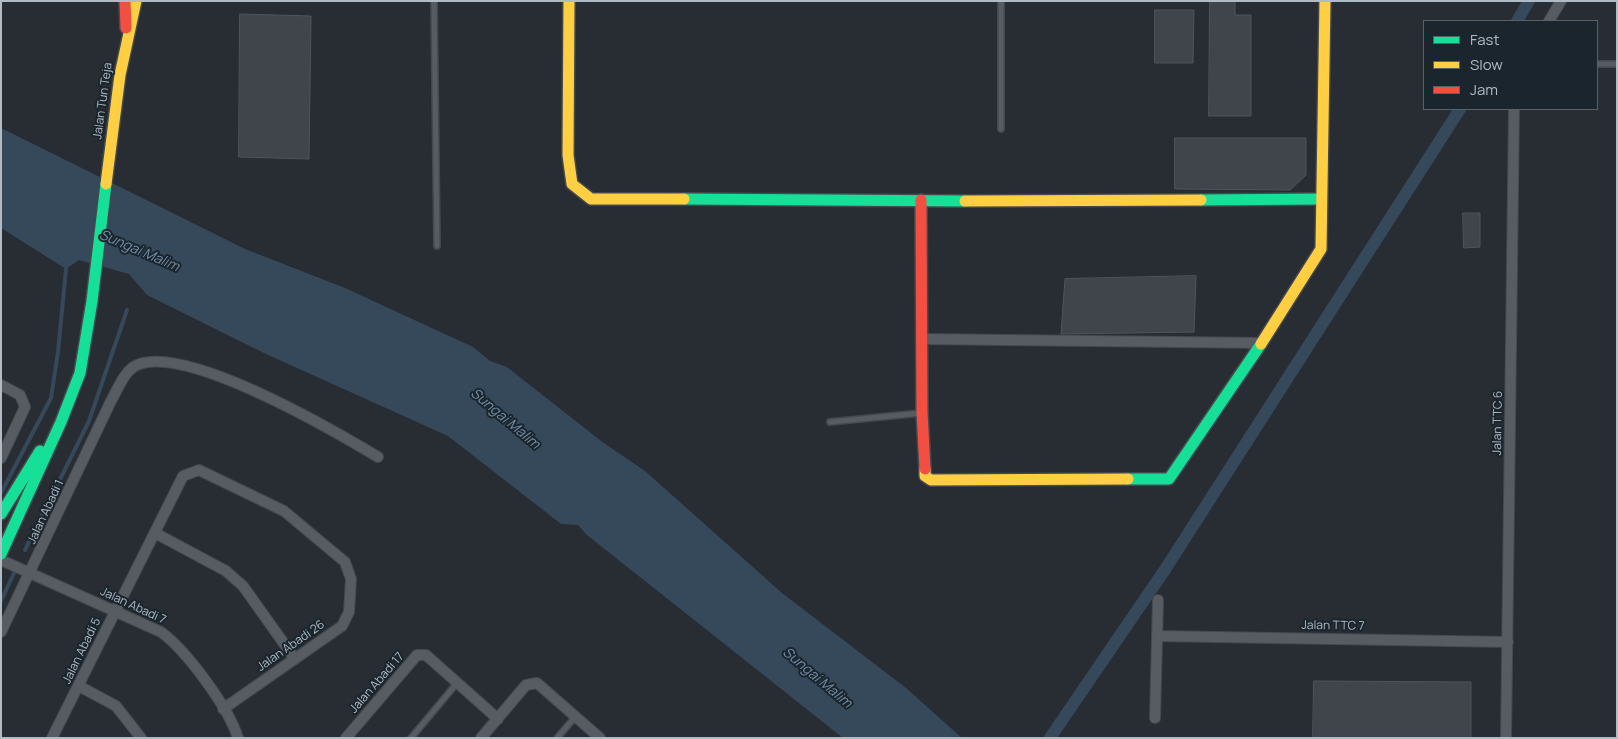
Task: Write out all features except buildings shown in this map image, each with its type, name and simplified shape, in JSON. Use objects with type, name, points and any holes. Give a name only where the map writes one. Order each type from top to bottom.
[{"type":"street","points":[[569,1],[568,155],[572,184],[591,199],[1320,199]]},
{"type":"street","points":[[921,200],[922,412],[923,467],[925,476],[931,480],[1169,479],[1262,343],[1321,249],[1320,199],[1325,1]]},
{"type":"street","points":[[1549,20],[1562,1]]},
{"type":"street","name":"Jalan Tun Teja","points":[[61,422],[80,374],[92,301],[127,36],[124,13],[134,2]]},
{"type":"street","name":"Jalan TTC 6","points":[[1506,738],[1514,110]]},
{"type":"street","points":[[921,339],[1262,343]]},
{"type":"street","name":"Jalan Abadi 1","points":[[1,632],[31,573],[111,401],[126,375],[136,366],[148,362],[165,361],[222,377],[312,418],[378,457]]},
{"type":"street","points":[[1,385],[20,395],[25,407],[1,458]]},
{"type":"street","points":[[1,514],[61,422]]},
{"type":"street","points":[[1,554],[61,422]]},
{"type":"street","name":"Jalan Abadi 26","points":[[192,472],[206,471],[284,511],[345,562],[351,579],[349,612],[347,618],[336,631],[223,709]]},
{"type":"street","name":"Jalan Abadi 5","points":[[52,738],[183,476],[192,472]]},
{"type":"street","points":[[155,533],[226,571],[243,586],[295,659]]},
{"type":"street","name":"Jalan Abadi 7","points":[[1,560],[146,623],[174,641],[196,667],[223,709],[238,738]]},
{"type":"street","points":[[1154,718],[1158,600]]},
{"type":"street","name":"Jalan TTC 7","points":[[1157,636],[1508,642]]},
{"type":"street","name":"Jalan Abadi 17","points":[[346,738],[417,655],[426,655],[498,719]]},
{"type":"street","points":[[482,738],[526,685],[537,683],[600,738]]},
{"type":"street","points":[[79,686],[116,706],[141,738]]},
{"type":"lane","points":[[434,1],[437,246]]},
{"type":"lane","points":[[1001,1],[1001,129]]},
{"type":"lane","points":[[1598,64],[1617,64]]},
{"type":"lane","points":[[830,422],[922,412]]},
{"type":"lane","points":[[411,738],[457,683]]},
{"type":"lane","points":[[556,738],[576,716]]},
{"type":"water","name":"Sungai Malim","points":[[1,128],[245,249],[345,288],[473,347],[490,361],[507,367],[601,441],[645,471],[782,593],[906,688],[962,738],[843,738],[587,535],[578,525],[561,524],[448,436],[266,354],[147,295],[129,274],[79,260],[66,269],[1,228]]},
{"type":"waterway","points":[[1518,20],[1529,1]]},
{"type":"waterway","points":[[1050,738],[1166,568],[1459,110]]},
{"type":"waterway","points":[[1,493],[51,398],[58,352],[66,269]]},
{"type":"waterway","points":[[25,550],[89,421],[127,310]]},
{"type":"waterway","points":[[1,601],[14,573]]},
{"type":"traffic: fast","points":[[1,554],[61,422],[80,373],[92,301],[106,184]]},
{"type":"traffic: fast","points":[[684,199],[965,201]]},
{"type":"traffic: fast","points":[[1201,200],[1320,199]]},
{"type":"traffic: fast","points":[[1128,479],[1169,479],[1261,344]]},
{"type":"traffic: fast","points":[[1,514],[40,451]]},
{"type":"traffic: slow","points":[[106,184],[120,75],[136,1]]},
{"type":"traffic: slow","points":[[569,1],[568,155],[572,184],[591,199],[684,199]]},
{"type":"traffic: slow","points":[[1261,344],[1321,249],[1325,1]]},
{"type":"traffic: slow","points":[[965,201],[1201,200]]},
{"type":"traffic: slow","points":[[925,469],[925,476],[931,480],[1128,479]]},
{"type":"traffic: jam","points":[[125,1],[126,28]]},
{"type":"traffic: jam","points":[[921,200],[922,412],[925,469]]}]
